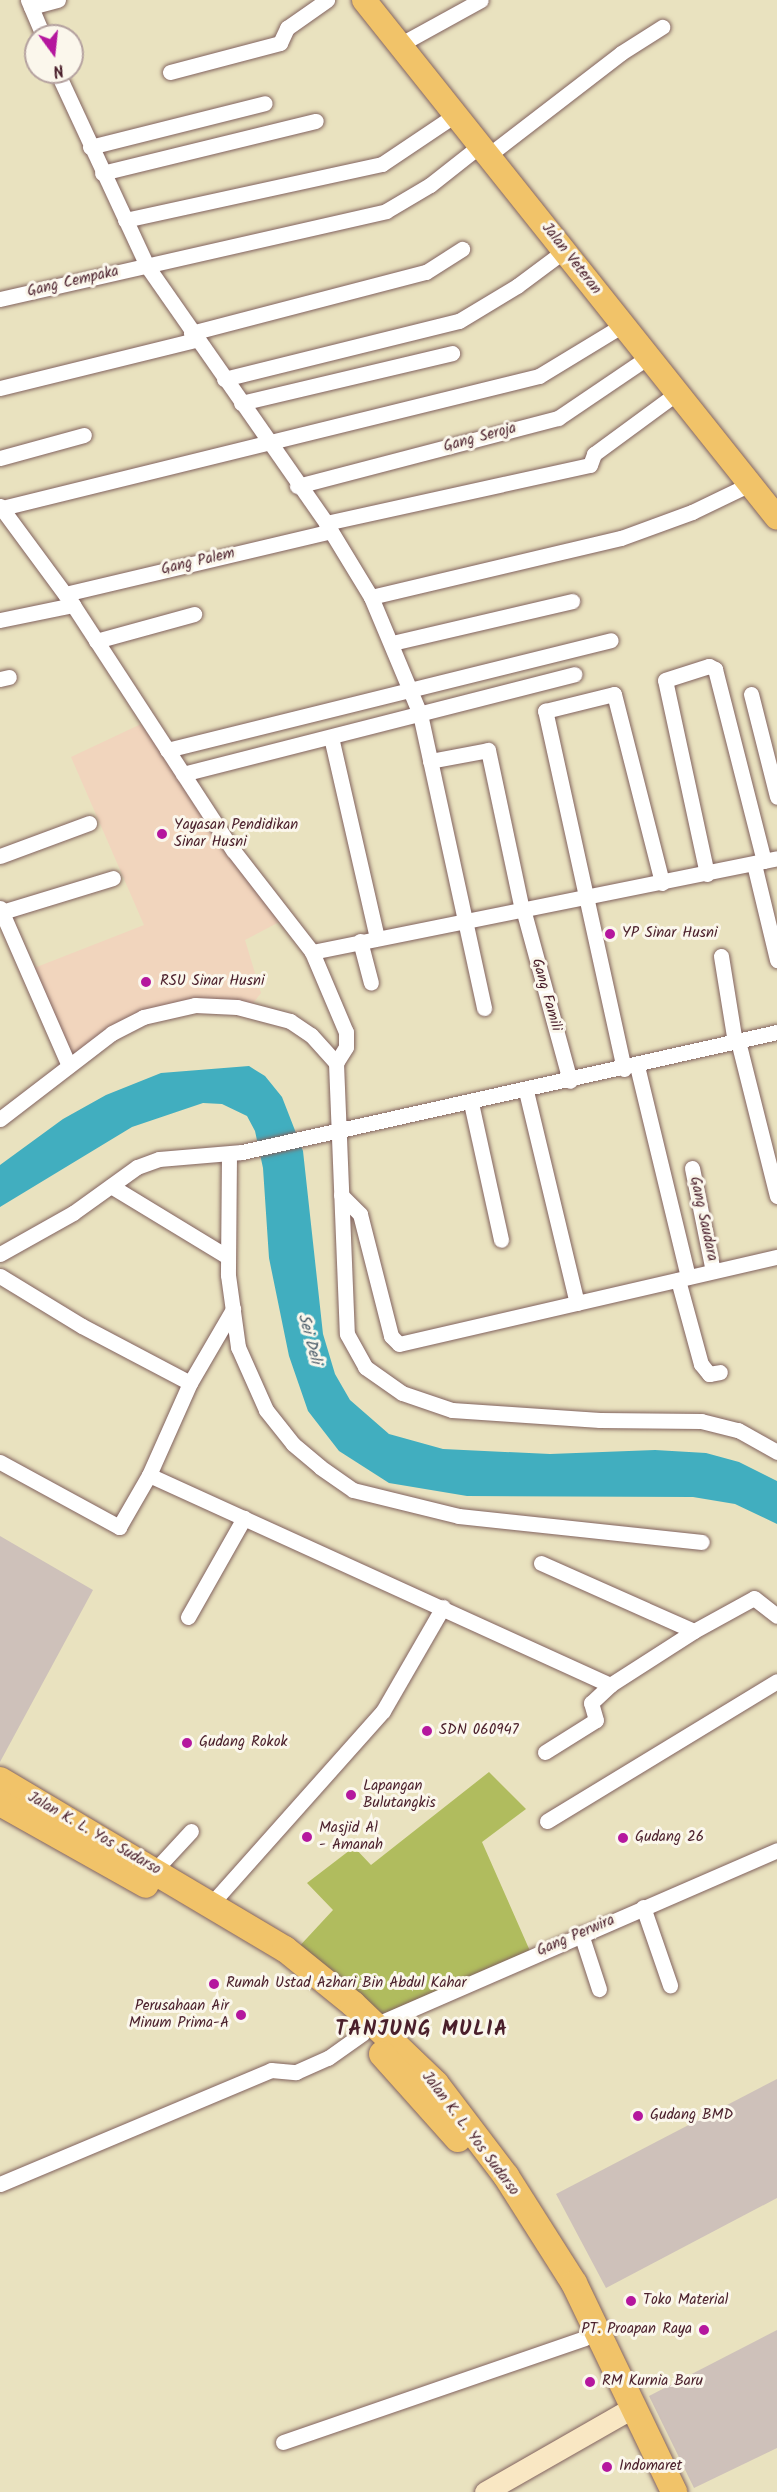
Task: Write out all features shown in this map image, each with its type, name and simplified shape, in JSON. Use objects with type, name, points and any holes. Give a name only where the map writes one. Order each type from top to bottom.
[{"type":"highway","name":"Jalan K. L. Yos Sudarso","points":[[0,1780],[212,1903],[285,1949],[369,2029],[471,2154],[544,2260],[585,2338],[629,2410],[674,2492]]},
{"type":"highway","name":"Jalan K. L. Yos Sudarso","points":[[0,1803],[60,1840],[261,1949],[369,2029],[436,2084],[506,2176],[574,2283],[629,2410],[659,2492]]},
{"type":"main road","name":"Jalan Veteran","points":[[364,0],[458,113],[676,393],[777,518]]},
{"type":"main road","points":[[485,2492],[629,2410]]},
{"type":"street","points":[[38,24],[29,4],[58,0]]},
{"type":"street","points":[[170,72],[280,43],[287,28],[327,0]]},
{"type":"street","points":[[402,44],[482,0]]},
{"type":"street","name":"Gang Cempaka","points":[[0,299],[392,208],[486,149],[621,53],[662,27]]},
{"type":"street","points":[[62,84],[147,266],[193,336],[270,443],[297,486],[329,527],[371,597],[392,643],[420,714],[462,919],[484,1008]]},
{"type":"street","points":[[90,147],[265,103]]},
{"type":"street","points":[[125,220],[381,164],[458,113]]},
{"type":"street","points":[[102,173],[316,121]]},
{"type":"street","points":[[0,388],[426,272],[462,249]]},
{"type":"street","points":[[224,379],[459,321],[517,286],[564,250]]},
{"type":"street","points":[[623,325],[539,376],[1,507],[69,599],[233,850],[312,951],[346,1032],[346,1047],[336,1063],[347,1334],[365,1366],[382,1381],[417,1399],[452,1410],[600,1420],[701,1421],[738,1430],[777,1452]]},
{"type":"street","points":[[241,403],[452,353]]},
{"type":"street","name":"Gang Seroja","points":[[297,486],[558,418],[648,357]]},
{"type":"street","name":"Gang Palem","points":[[0,620],[329,527],[588,466],[594,454],[676,393]]},
{"type":"street","points":[[0,458],[84,435]]},
{"type":"street","points":[[371,597],[621,538],[692,512],[750,484]]},
{"type":"street","points":[[392,643],[572,601]]},
{"type":"street","points":[[96,641],[194,614]]},
{"type":"street","points":[[167,750],[411,687],[611,640]]},
{"type":"street","points":[[707,874],[665,680],[709,666],[715,669],[765,861],[777,960]]},
{"type":"street","points":[[183,774],[574,674]]},
{"type":"street","points":[[662,883],[616,697],[612,694],[549,709],[543,715],[586,899],[683,1278],[701,1364],[709,1374],[720,1372]]},
{"type":"street","points":[[751,694],[777,797]]},
{"type":"street","points":[[331,737],[377,938]]},
{"type":"street","name":"Gang Famili","points":[[430,762],[488,750],[522,909],[570,1081]]},
{"type":"street","points":[[0,856],[89,823]]},
{"type":"street","points":[[312,951],[462,919],[586,899],[765,861]]},
{"type":"street","points":[[69,1066],[5,939],[1,910],[113,878]]},
{"type":"street","points":[[360,941],[371,983]]},
{"type":"street","points":[[721,956],[737,1041],[777,1196]]},
{"type":"street","points":[[0,1119],[112,1033],[143,1017],[195,1005],[237,1007],[290,1022],[311,1035],[336,1063]]},
{"type":"street","points":[[0,1254],[111,1186],[137,1167],[159,1160],[235,1153],[526,1091],[777,1032]]},
{"type":"street","points":[[526,1091],[577,1303]]},
{"type":"street","points":[[471,1103],[501,1240]]},
{"type":"street","points":[[235,1153],[228,1257],[238,1347],[266,1410],[293,1443],[353,1490],[459,1516],[702,1542]]},
{"type":"street","name":"Gang Saudara","points":[[692,1168],[713,1271]]},
{"type":"street","points":[[111,1186],[228,1257]]},
{"type":"street","points":[[341,1195],[360,1214],[396,1343],[777,1257]]},
{"type":"street","points":[[0,1276],[82,1326],[190,1383]]},
{"type":"street","points":[[0,1462],[119,1527],[148,1475],[190,1383],[233,1310]]},
{"type":"street","points":[[148,1475],[443,1607],[610,1685]]},
{"type":"street","points":[[188,1617],[244,1518]]},
{"type":"street","points":[[541,1563],[694,1631]]},
{"type":"street","points":[[545,1752],[596,1720],[591,1703],[610,1685],[694,1631],[754,1598],[777,1616]]},
{"type":"street","points":[[212,1903],[383,1711],[443,1607]]},
{"type":"street","points":[[548,1821],[777,1681]]},
{"type":"street","points":[[155,1870],[191,1831]]},
{"type":"street","name":"Gang Perwira","points":[[0,2184],[272,2070],[296,2072],[328,2058],[369,2029],[581,1934],[777,1850]]},
{"type":"street","points":[[643,1907],[670,1985]]},
{"type":"street","points":[[581,1934],[599,1989]]},
{"type":"street","points":[[283,2442],[585,2338]]},
{"type":"shaded area","points":[[141,724],[283,920],[245,940],[261,993],[250,1007],[184,1004],[70,1062],[29,970],[144,925],[71,757]]},
{"type":"shaded area","points":[[0,1536],[93,1590],[0,1762]]},
{"type":"shaded area","points":[[777,2079],[777,2198],[606,2288],[556,2194]]},
{"type":"shaded area","points":[[777,2330],[777,2448],[694,2488],[649,2396]]},
{"type":"green space","points":[[489,1772],[526,1809],[482,1842],[530,1951],[376,2017],[295,1951],[333,1910],[307,1883],[354,1847],[371,1865]]},
{"type":"water","name":"Sei Deli","points":[[249,1066],[265,1076],[282,1097],[303,1151],[323,1334],[335,1374],[350,1400],[389,1434],[443,1449],[550,1454],[655,1450],[706,1453],[739,1462],[777,1481],[777,1524],[735,1504],[693,1497],[467,1496],[389,1483],[339,1451],[308,1411],[289,1356],[269,1258],[263,1168],[255,1131],[247,1116],[222,1104],[203,1103],[132,1127],[0,1207],[0,1165],[63,1119],[106,1095],[161,1073]]},
{"type":"place","name":"Yayasan Pendidikan Sinar Husni","points":[[162,834]]},
{"type":"place","name":"YP Sinar Husni","points":[[610,934]]},
{"type":"place","name":"RSU Sinar Husni","points":[[146,982]]},
{"type":"place","name":"SDN 060947","points":[[427,1731]]},
{"type":"place","name":"Gudang Rokok","points":[[187,1743]]},
{"type":"place","name":"Lapangan Bulutangkis","points":[[351,1795]]},
{"type":"place","name":"Masjid Al - Amanah","points":[[307,1837]]},
{"type":"place","name":"Gudang 26","points":[[623,1838]]},
{"type":"place","name":"Rumah Ustad Azhari Bin Abdul Kahar","points":[[214,1984]]},
{"type":"place","name":"Perusahaan Air Minum Prima-A","points":[[241,2015]]},
{"type":"place","name":"Gudang BMD","points":[[638,2116]]},
{"type":"place","name":"Toko Material","points":[[631,2301]]},
{"type":"place","name":"PT. Proapan Raya","points":[[704,2330]]},
{"type":"place","name":"RM Kurnia Baru","points":[[590,2382]]},
{"type":"place","name":"Indomaret","points":[[607,2467]]},
{"type":"district","name":"TANJUNG MULIA","points":[[422,2030]]}]
